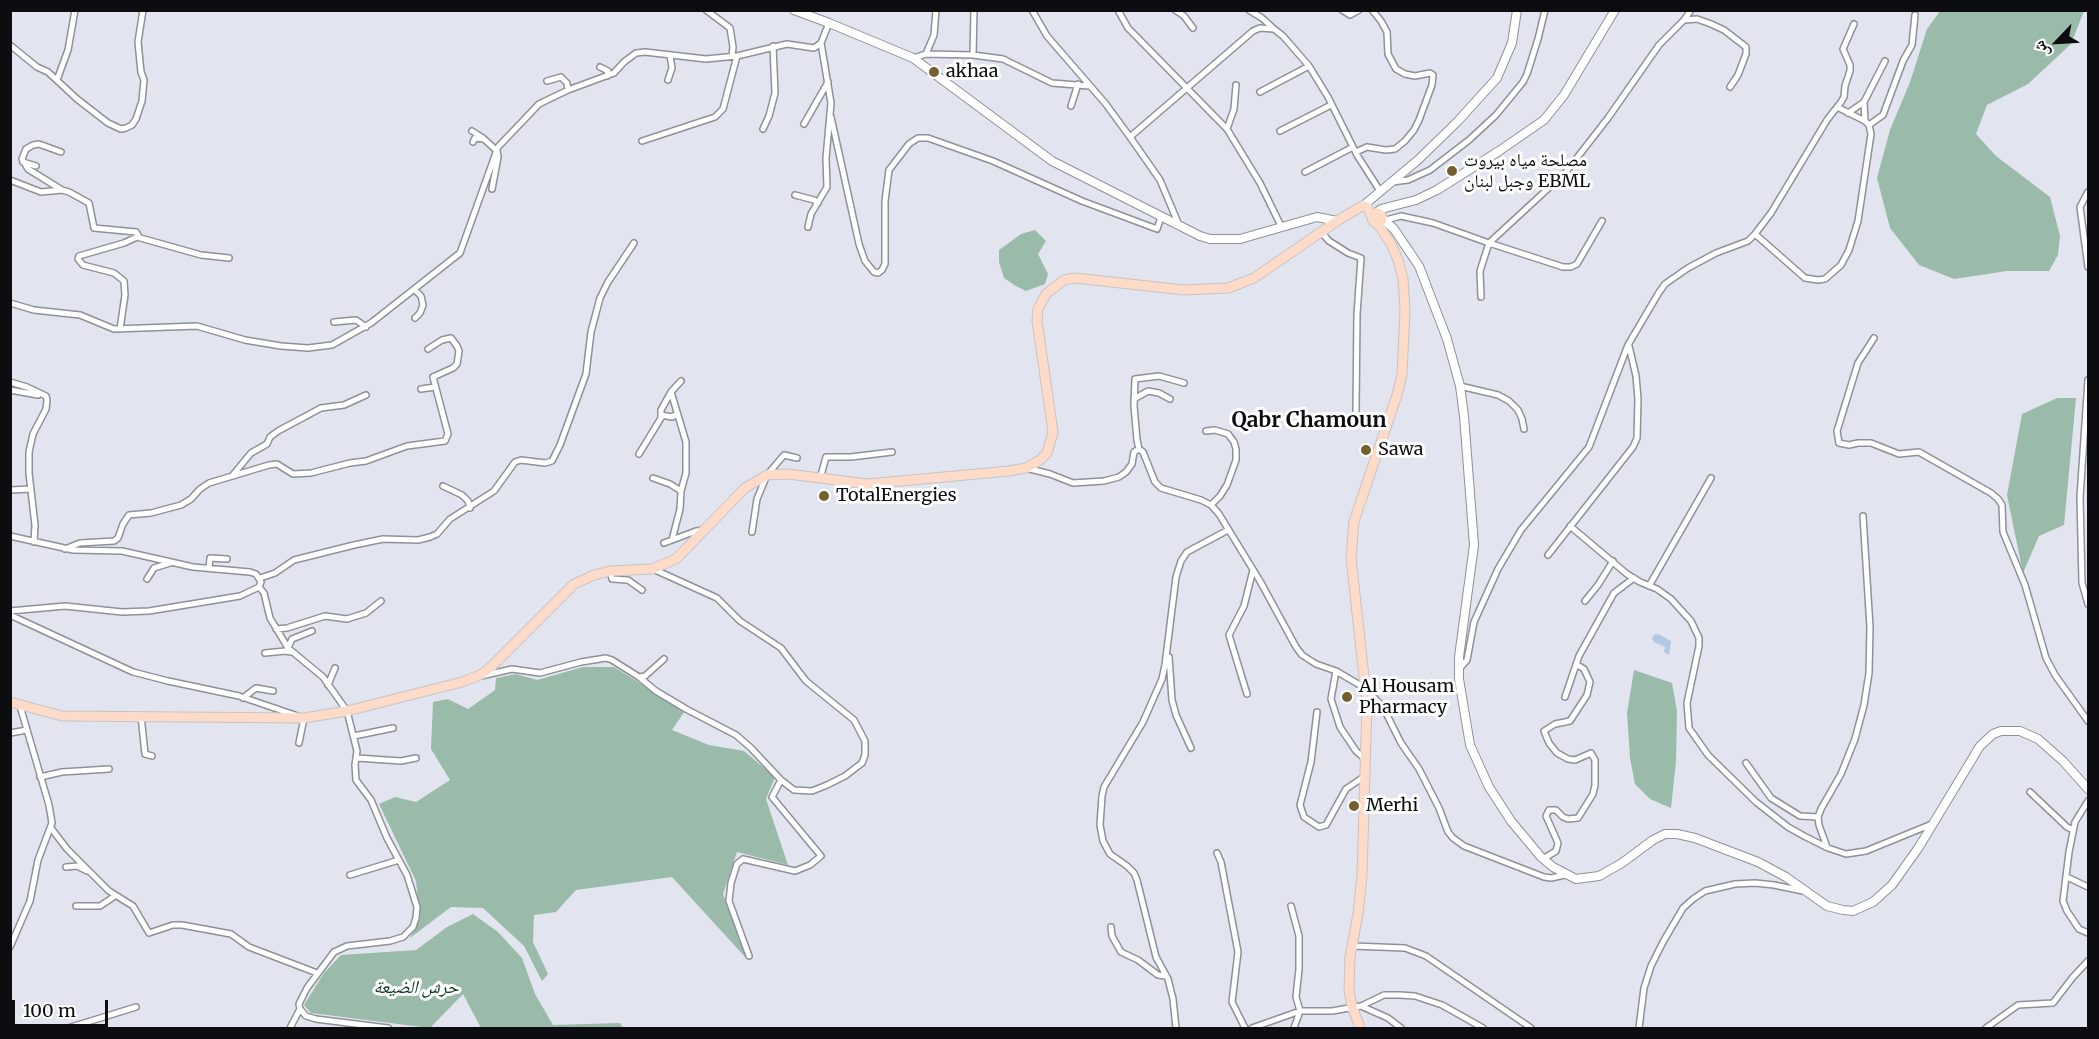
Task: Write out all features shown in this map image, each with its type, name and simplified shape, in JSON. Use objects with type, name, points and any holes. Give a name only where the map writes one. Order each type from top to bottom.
[{"type":"main road","points":[[794,10],[806,12],[914,58],[1052,161],[1161,217],[1210,239],[1240,238],[1317,217],[1336,220]]},
{"type":"main road","points":[[15,704],[62,716],[303,718],[347,711],[462,682],[477,676],[491,667],[574,584],[594,575],[652,569],[676,559],[746,488],[767,475],[788,474],[868,484],[1026,468],[1047,453],[1053,432],[1037,321],[1041,302],[1046,294],[1056,285],[1075,278],[1184,290],[1228,288],[1254,278],[1336,220],[1364,205],[1418,160],[1458,121],[1497,78],[1512,44],[1517,10]]},
{"type":"main road","points":[[1360,1029],[1356,1006],[1348,990],[1350,957],[1362,875],[1367,704],[1351,558],[1354,520],[1402,375],[1405,310],[1403,279],[1398,260],[1379,218],[1381,209],[1416,200],[1437,190],[1544,120],[1564,95],[1616,10]]},
{"type":"main road","points":[[1364,205],[1410,250],[1419,266],[1447,339],[1460,386],[1474,545],[1461,641],[1460,669],[1465,721],[1470,745],[1481,770],[1511,821],[1543,859],[1576,879],[1599,876],[1622,863],[1653,840],[1665,834],[1677,834],[1695,838],[1758,862],[1786,877],[1827,906],[1853,911],[1883,895],[1892,885],[1934,823],[1980,746],[1993,734],[2020,731],[2038,739],[2063,761],[2088,789]]},
{"type":"street","points":[[57,80],[68,50],[75,10]]},
{"type":"street","points":[[10,45],[37,67],[48,72],[77,99],[113,126],[121,129],[132,125],[140,111],[144,80],[138,42],[143,10]]},
{"type":"street","points":[[642,141],[715,117],[723,109],[734,56],[733,37],[730,28],[706,10]]},
{"type":"street","points":[[926,54],[934,35],[936,10]]},
{"type":"street","points":[[973,55],[974,10]]},
{"type":"street","points":[[1032,10],[1047,36],[1130,137],[1160,180],[1179,225]]},
{"type":"street","points":[[1118,10],[1128,28],[1227,129],[1260,183],[1281,226]]},
{"type":"street","points":[[1175,10],[1184,16],[1193,28]]},
{"type":"street","points":[[1249,10],[1282,36],[1309,66],[1380,191]]},
{"type":"street","points":[[1342,10],[1350,15],[1359,10]]},
{"type":"street","points":[[1305,172],[1355,150],[1367,147],[1395,149],[1414,130],[1432,85],[1433,75],[1430,73],[1415,76],[1396,69],[1388,54],[1387,32],[1372,10]]},
{"type":"street","points":[[1392,182],[1408,180],[1430,170],[1469,140],[1496,115],[1527,74],[1545,10]]},
{"type":"street","points":[[1481,297],[1480,271],[1488,243],[1566,172],[1659,45],[1691,10]]},
{"type":"street","points":[[1867,123],[1884,114],[1903,61],[1912,45],[1915,15]]},
{"type":"street","points":[[1684,20],[1697,19],[1711,24],[1724,30],[1746,47],[1746,54],[1738,75],[1730,87]]},
{"type":"street","points":[[808,227],[811,214],[827,187],[826,158],[831,102],[821,43],[829,23]]},
{"type":"street","points":[[1460,669],[1467,660],[1474,622],[1498,569],[1521,530],[1589,447],[1628,345],[1665,284],[1688,268],[1716,253],[1748,241],[1755,234],[1771,213],[1827,120],[1838,107],[1844,97],[1850,71],[1850,65],[1843,49],[1854,24]]},
{"type":"street","points":[[1130,137],[1253,32],[1260,28],[1274,29]]},
{"type":"street","points":[[10,303],[34,310],[80,315],[110,328],[197,326],[251,342],[308,348],[339,343],[366,327],[460,253],[479,195],[497,151],[503,141],[535,107],[568,90],[614,74],[636,53],[645,52],[697,59],[734,56],[773,46],[795,44],[810,48],[821,43]]},
{"type":"street","points":[[764,129],[775,93],[773,46]]},
{"type":"street","points":[[914,58],[926,54],[973,55],[1003,59],[1058,85],[1089,86]]},
{"type":"street","points":[[668,80],[672,68],[670,56]]},
{"type":"street","points":[[1848,113],[1864,102],[1885,61]]},
{"type":"street","points":[[1260,92],[1309,66]]},
{"type":"street","points":[[600,67],[608,71],[607,76]]},
{"type":"street","points":[[547,81],[561,77],[567,83],[568,90]]},
{"type":"street","points":[[804,124],[828,82]]},
{"type":"street","points":[[1071,106],[1078,84]]},
{"type":"street","points":[[1227,129],[1234,109],[1236,85]]},
{"type":"street","points":[[1755,234],[1805,278],[1825,279],[1836,271],[1845,260],[1858,221],[1871,137],[1864,102]]},
{"type":"street","points":[[1280,130],[1331,105]]},
{"type":"street","points":[[1838,107],[1867,123]]},
{"type":"street","points":[[831,117],[859,244],[865,261],[874,272],[878,273],[885,264],[885,201],[889,170],[909,144],[918,138],[928,138],[993,161],[1082,201],[1157,229],[1161,217]]},
{"type":"street","points":[[472,131],[497,151],[492,189]]},
{"type":"street","points":[[473,142],[475,138],[484,139]]},
{"type":"street","points":[[61,152],[39,144],[33,145],[25,151],[23,162],[28,169],[89,203],[94,228],[136,232],[137,237]]},
{"type":"street","points":[[23,162],[36,166]]},
{"type":"street","points":[[10,180],[41,192],[62,190]]},
{"type":"street","points":[[2088,192],[2080,207],[2088,267]]},
{"type":"street","points":[[795,195],[818,203]]},
{"type":"street","points":[[1379,218],[1401,216],[1433,223],[1563,267],[1571,267],[1581,259],[1602,221]]},
{"type":"street","points":[[1321,232],[1329,241],[1361,258],[1357,314],[1356,411]]},
{"type":"street","points":[[120,329],[125,295],[124,281],[114,273],[83,265],[78,259],[79,256],[137,237],[201,255],[229,258]]},
{"type":"street","points":[[10,536],[65,549],[122,551],[170,563],[250,572],[260,578],[275,573],[294,560],[354,545],[383,539],[418,540],[437,534],[450,519],[494,491],[515,462],[524,460],[549,462],[554,459],[586,374],[591,332],[600,298],[634,243]]},
{"type":"street","points":[[414,290],[421,296],[423,305],[415,318]]},
{"type":"street","points":[[334,322],[352,319],[362,322],[366,327]]},
{"type":"street","points":[[65,549],[80,543],[114,541],[118,538],[129,515],[151,513],[181,505],[191,499],[204,485],[273,464],[293,474],[311,473],[366,461],[407,446],[445,441],[448,434],[434,377],[457,364],[459,351],[451,338],[442,340],[428,349]]},
{"type":"street","points":[[1874,338],[1858,363],[1837,431],[1839,443],[1849,445],[1871,443],[1899,454],[1918,452],[1998,499],[2002,505],[2003,532],[2025,585],[2046,658],[2055,675],[2088,721]]},
{"type":"street","points":[[1548,555],[1628,454],[1637,438],[1636,376],[1628,345]]},
{"type":"street","points":[[1184,383],[1159,376],[1136,379],[1135,423],[1139,449],[1143,452],[1155,482],[1161,488],[1211,505],[1266,590],[1302,655],[1365,688],[1383,707],[1401,743],[1419,769],[1439,808],[1448,832],[1453,838],[1464,846],[1544,877],[1551,878],[1565,874]]},
{"type":"street","points":[[2088,380],[2080,508],[2082,583],[2088,604]]},
{"type":"street","points":[[639,454],[671,392],[681,381]]},
{"type":"street","points":[[10,382],[46,396]]},
{"type":"street","points":[[1460,386],[1498,395],[1509,401],[1518,410],[1524,429]]},
{"type":"street","points":[[421,389],[435,387]]},
{"type":"street","points":[[10,390],[46,396]]},
{"type":"street","points":[[671,392],[684,431],[687,457],[686,480],[681,491],[680,508],[672,540]]},
{"type":"street","points":[[1134,399],[1148,392],[1159,393],[1170,399]]},
{"type":"street","points":[[231,477],[252,452],[267,444],[270,437],[278,431],[321,408],[344,405],[366,395]]},
{"type":"street","points":[[34,542],[35,525],[29,452],[35,428],[47,406],[46,396]]},
{"type":"street","points":[[661,415],[672,417],[677,414]]},
{"type":"street","points":[[1206,431],[1215,430],[1228,434],[1234,441],[1236,449],[1236,460],[1227,485],[1211,505]]},
{"type":"street","points":[[820,479],[827,449]]},
{"type":"street","points":[[1026,468],[1073,483],[1104,481],[1119,477],[1126,472],[1132,464],[1134,452],[1139,449]]},
{"type":"street","points":[[826,458],[851,458],[892,452]]},
{"type":"street","points":[[752,532],[755,506],[767,475],[784,455],[797,458]]},
{"type":"street","points":[[653,478],[681,491]]},
{"type":"street","points":[[1649,586],[1711,478]]},
{"type":"street","points":[[442,486],[462,495],[468,501],[470,508]]},
{"type":"street","points":[[10,490],[31,489]]},
{"type":"street","points":[[1828,848],[1818,817],[1847,761],[1860,722],[1867,690],[1871,644],[1863,516]]},
{"type":"street","points":[[1570,526],[1634,578],[1663,592],[1680,607],[1691,621],[1699,638],[1687,703],[1689,728],[1708,755],[1756,802],[1788,827],[1828,848],[1846,854],[1856,853],[1934,823]]},
{"type":"street","points":[[664,543],[705,530]]},
{"type":"street","points":[[1176,1029],[1173,999],[1166,976],[1156,957],[1134,873],[1110,854],[1103,841],[1100,825],[1102,796],[1104,787],[1121,762],[1151,705],[1164,672],[1172,601],[1180,561],[1194,548],[1228,530]]},
{"type":"street","points":[[209,568],[210,558],[227,559]]},
{"type":"street","points":[[1586,601],[1613,561]]},
{"type":"street","points":[[147,579],[154,568],[170,563]]},
{"type":"street","points":[[477,676],[512,669],[540,673],[606,658],[639,676],[656,691],[686,709],[736,735],[794,790],[812,791],[834,782],[862,763],[866,747],[863,735],[854,720],[813,688],[781,648],[740,621],[717,598],[652,569]]},
{"type":"street","points":[[1247,694],[1229,635],[1244,606],[1253,570]]},
{"type":"street","points":[[610,572],[612,579],[628,580],[642,590]]},
{"type":"street","points":[[10,613],[65,606],[122,612],[149,611],[229,599],[259,587],[260,578]]},
{"type":"street","points":[[1565,697],[1576,664],[1614,593],[1634,578]]},
{"type":"street","points":[[259,587],[264,593],[268,614],[290,651],[308,664],[328,685],[347,711],[357,751],[356,780],[371,800],[407,875],[417,907],[416,918],[409,932],[390,941],[339,949],[329,957],[302,998],[300,1009],[290,1029]]},
{"type":"street","points":[[276,629],[325,615],[347,619],[366,613],[381,601]]},
{"type":"street","points":[[10,613],[134,672],[243,698],[303,718],[299,743]]},
{"type":"street","points":[[290,651],[292,639],[312,631]]},
{"type":"street","points":[[1168,640],[1172,700],[1176,715],[1191,748]]},
{"type":"street","points":[[265,653],[290,651]]},
{"type":"street","points":[[639,676],[645,676],[664,658]]},
{"type":"street","points":[[1543,859],[1556,850],[1558,843],[1546,816],[1549,810],[1556,810],[1568,819],[1578,818],[1593,795],[1595,785],[1595,760],[1592,753],[1575,760],[1568,759],[1557,753],[1549,743],[1544,731],[1555,724],[1570,721],[1587,695],[1590,682],[1584,669],[1576,664]]},
{"type":"street","points":[[328,685],[335,668]]},
{"type":"street","points":[[1336,671],[1331,699],[1340,727],[1356,751],[1366,761]]},
{"type":"street","points":[[243,698],[245,694],[256,688],[273,691]]},
{"type":"street","points":[[10,947],[30,900],[38,860],[51,828],[52,816],[27,730],[15,704]]},
{"type":"street","points":[[1317,712],[1311,762],[1300,806],[1304,817],[1318,827],[1326,825],[1346,789],[1366,775]]},
{"type":"street","points":[[141,716],[145,754],[152,756]]},
{"type":"street","points":[[346,736],[393,728]]},
{"type":"street","points":[[10,733],[27,730]]},
{"type":"street","points":[[357,758],[401,761],[416,758]]},
{"type":"street","points":[[1746,763],[1771,798],[1800,816],[1818,817]]},
{"type":"street","points":[[40,777],[62,771],[109,769]]},
{"type":"street","points":[[749,956],[729,901],[731,883],[737,864],[743,859],[795,871],[810,865],[821,856],[772,797],[781,780]]},
{"type":"street","points":[[2030,792],[2040,799],[2059,821],[2073,830]]},
{"type":"street","points":[[2088,801],[2075,822],[2063,901],[2079,929],[2088,933]]},
{"type":"street","points":[[51,828],[63,845],[115,896],[137,910],[149,933],[182,925],[231,934],[249,947],[317,973]]},
{"type":"street","points":[[1217,853],[1221,862],[1238,952],[1232,1002],[1245,1029]]},
{"type":"street","points":[[350,875],[399,860]]},
{"type":"street","points":[[66,867],[77,866],[89,871]]},
{"type":"street","points":[[2067,877],[2088,887]]},
{"type":"street","points":[[1639,1029],[1644,988],[1651,966],[1683,908],[1693,899],[1711,889],[1736,884],[1764,884],[1805,892]]},
{"type":"street","points":[[76,906],[100,906],[115,896]]},
{"type":"street","points":[[1291,906],[1299,936],[1296,997],[1300,1011],[1294,1029]]},
{"type":"street","points":[[1111,927],[1112,936],[1121,952],[1138,960],[1158,975],[1166,976]]},
{"type":"street","points":[[1353,946],[1405,948],[1426,956],[1531,1029]]},
{"type":"street","points":[[1986,1029],[2018,1005],[2053,1002],[2088,961]]},
{"type":"street","points":[[1252,1029],[1300,1011],[1332,1011],[1356,1006],[1384,995],[1415,996],[1442,1005],[1483,1029]]},
{"type":"street","points":[[1356,1006],[1388,1018],[1401,1029]]},
{"type":"street","points":[[68,1029],[136,1007]]},
{"type":"street","points":[[300,1009],[311,1018],[388,1029]]},
{"type":"green space","points":[[1941,10],[2084,11],[2071,44],[2028,84],[1987,105],[1976,134],[1996,156],[2050,197],[2060,236],[2058,255],[2049,271],[2007,271],[1954,279],[1919,265],[1890,228],[1877,178],[1890,130],[1910,82],[1927,29]]},
{"type":"green space","points":[[1035,230],[1046,241],[1038,254],[1048,274],[1045,284],[1026,291],[1004,278],[999,262],[999,250],[1021,234]]},
{"type":"green space","points":[[2057,398],[2076,398],[2064,525],[2039,536],[2023,573],[2007,495],[2022,414]]},
{"type":"green space","points":[[583,667],[614,667],[685,711],[672,730],[709,745],[744,751],[775,777],[766,799],[788,865],[737,852],[723,894],[746,958],[672,877],[576,890],[556,912],[534,915],[533,942],[548,974],[542,981],[524,946],[483,908],[451,907],[410,938],[420,919],[416,881],[379,804],[395,797],[416,802],[450,780],[431,749],[433,702],[448,699],[468,709],[495,690],[496,678],[516,674],[537,680]]},
{"type":"green space","points":[[1634,670],[1672,683],[1677,711],[1676,761],[1671,808],[1650,799],[1635,784],[1630,758],[1627,713]]},
{"type":"green space","name":"حرش الضيعة","points":[[473,914],[498,932],[522,958],[535,994],[553,1025],[620,1023],[623,1028],[481,1028],[463,994],[430,1028],[311,1013],[304,1005],[324,973],[341,955],[416,950],[447,927]]},
{"type":"water","points":[[1655,634],[1671,641],[1669,655],[1664,652],[1665,647],[1654,642],[1652,638]]},
{"type":"place","name":"akhaa","points":[[934,72]]},
{"type":"place","name":"مصلحة مياه بيروت وجبل لبنان EBML","points":[[1452,171]]},
{"type":"place","name":"Sawa","points":[[1366,450]]},
{"type":"place","name":"TotalEnergies","points":[[824,496]]},
{"type":"place","name":"Al Housam Pharmacy","points":[[1347,697]]},
{"type":"place","name":"Merhi","points":[[1354,806]]},
{"type":"district","name":"Qabr Chamoun","points":[[1309,421]]}]
